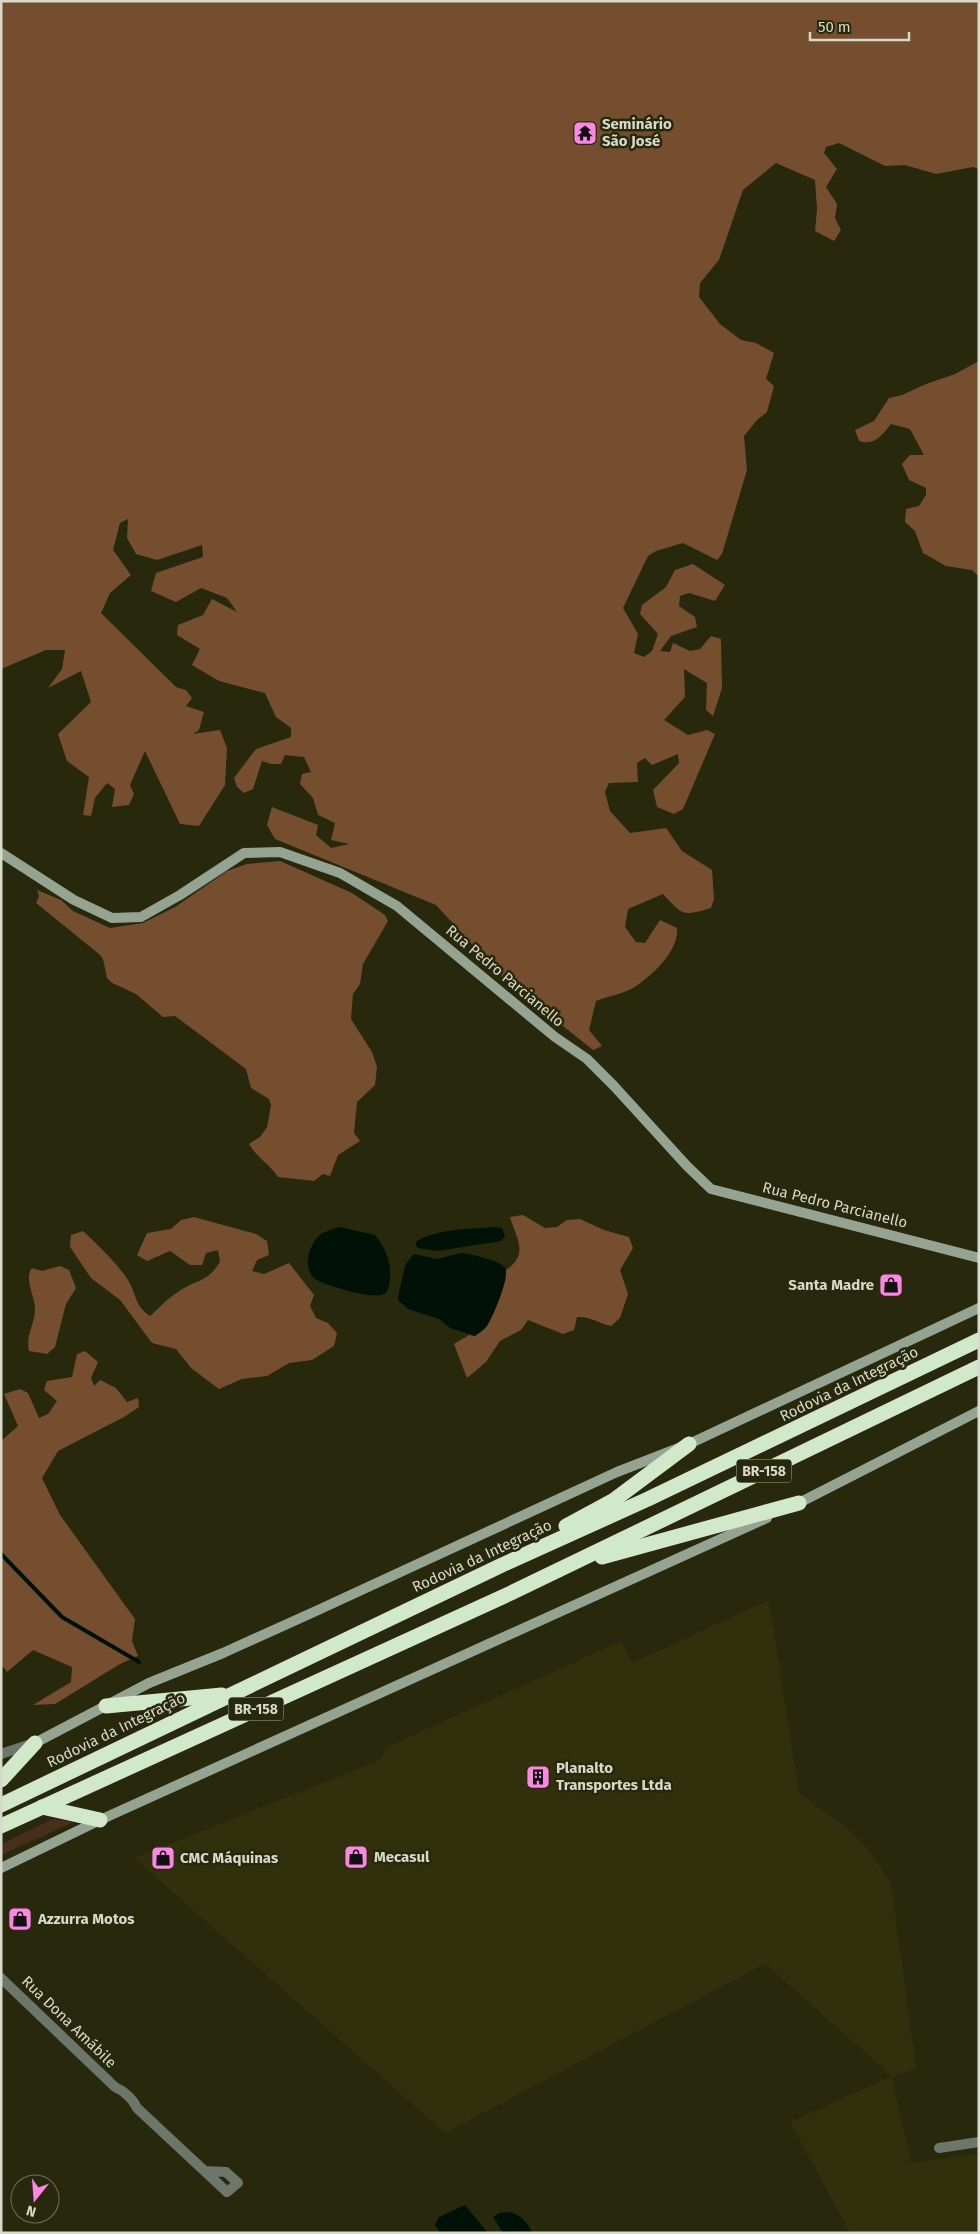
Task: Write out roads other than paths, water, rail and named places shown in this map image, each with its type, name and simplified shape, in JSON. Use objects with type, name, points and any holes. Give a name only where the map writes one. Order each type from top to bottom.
[{"type":"highway","name":"Rodovia da Integração","points":[[1,1804],[502,1565],[648,1500],[977,1341]]},
{"type":"highway","name":"BR-158","points":[[1,1826],[548,1574],[979,1366]]},
{"type":"highway","name":"BR-158","points":[[502,1565],[614,1500],[689,1444]]},
{"type":"highway","name":"BR-158","points":[[548,1574],[622,1551],[686,1536],[799,1503]]},
{"type":"highway","name":"BR-158","points":[[106,1706],[233,1693]]},
{"type":"highway","name":"BR-158","points":[[1,1780],[35,1743]]},
{"type":"highway","points":[[42,1807],[100,1820]]},
{"type":"main road","name":"Rua Pedro Parcianello","points":[[1,853],[74,900],[112,918],[141,917],[180,895],[244,853],[280,852],[340,873],[397,906],[555,1037],[586,1059],[711,1189],[979,1258]]},
{"type":"main road","name":"BR-158","points":[[35,1743],[149,1683],[223,1653],[617,1472],[689,1444],[979,1308]]},
{"type":"main road","name":"BR-158","points":[[1,1868],[100,1820],[799,1503],[979,1411]]},
{"type":"street","name":"BR-158","points":[[1,1754],[35,1743]]},
{"type":"street","name":"Rua Dona Amábile","points":[[1,1978],[115,2087],[116,2093],[129,2106],[136,2108],[205,2171]]},
{"type":"street","points":[[939,2148],[979,2142]]},
{"type":"waterway","points":[[1,1554],[62,1617],[139,1662]]},
{"type":"place","name":"Seminário São José","points":[[585,133]]},
{"type":"place","name":"Santa Madre","points":[[891,1285]]},
{"type":"place","name":"Planalto Transportes Ltda","points":[[538,1777]]},
{"type":"place","name":"Mecasul","points":[[356,1857]]},
{"type":"place","name":"CMC Máquinas","points":[[163,1858]]},
{"type":"place","name":"Azzurra Motos","points":[[20,1919]]}]
